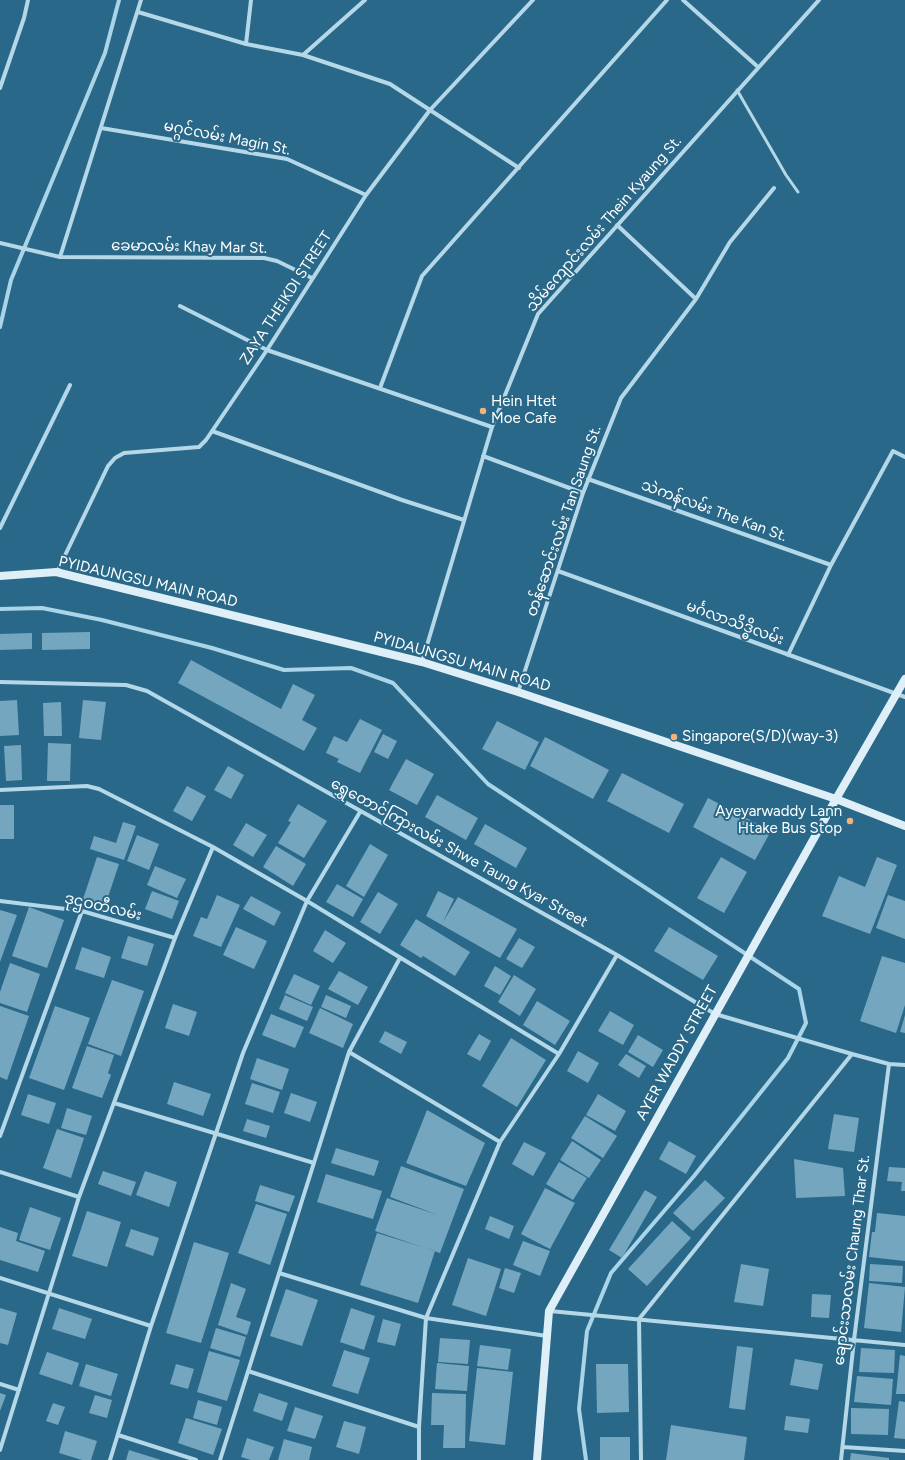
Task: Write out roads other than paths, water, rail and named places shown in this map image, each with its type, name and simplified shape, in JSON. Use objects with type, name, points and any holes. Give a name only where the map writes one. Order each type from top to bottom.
[{"type":"main road","name":"PYIDAUNGSU MAIN ROAD","points":[[0,576],[56,572],[422,662],[518,692],[836,799],[905,826]]},
{"type":"main road","name":"AYER WADDY STREET","points":[[537,1460],[549,1310],[905,679]]},
{"type":"street","points":[[0,88],[24,18],[28,0]]},
{"type":"street","points":[[60,257],[102,128],[141,0]]},
{"type":"street","points":[[246,44],[251,0]]},
{"type":"street","points":[[303,55],[365,0]]},
{"type":"street","name":"ZAYA THEIKDI STREET","points":[[56,572],[108,466],[115,458],[124,453],[199,447],[212,431],[267,350],[366,195],[430,110],[533,0]]},
{"type":"street","points":[[380,388],[422,276],[667,0]]},
{"type":"street","points":[[683,0],[758,67]]},
{"type":"street","name":"သိမ်ကျောင်းလမ်း Thein Kyaung St.","points":[[422,662],[492,427],[538,314],[819,0]]},
{"type":"street","points":[[138,12],[246,44],[303,55],[390,84],[519,168]]},
{"type":"street","name":"မဂ္ဂင်လမ်း Magin St.","points":[[102,128],[287,160],[366,195]]},
{"type":"street","name":"တန်ဆောင်းလမ်း Tan Saung St.","points":[[518,692],[588,479],[620,398],[696,299],[730,242],[774,188]]},
{"type":"street","points":[[617,225],[696,299]]},
{"type":"street","name":"ခေမာလမ်း Khay Mar St.","points":[[0,244],[60,257],[264,258],[276,261],[312,278]]},
{"type":"street","points":[[180,306],[267,350],[492,427]]},
{"type":"street","points":[[0,528],[70,385]]},
{"type":"street","points":[[212,431],[402,500],[464,520]]},
{"type":"street","points":[[788,655],[831,565],[893,451],[905,457]]},
{"type":"street","points":[[483,456],[583,494]]},
{"type":"street","name":"သဲကန်လမ်း The Kan St.","points":[[588,479],[831,565]]},
{"type":"street","name":"မင်္ဂလာသိဒ္ဓိလမ်း","points":[[558,571],[905,697]]},
{"type":"street","name":"ရွှေတောင်ကြားလမ်း Shwe Taung Kyar Street","points":[[0,682],[126,685],[147,691],[616,955],[715,1014],[889,1064],[905,1065]]},
{"type":"street","points":[[0,790],[87,786],[93,788],[212,848],[307,901],[559,1054]]},
{"type":"street","points":[[110,1460],[151,1326],[243,1052],[307,901],[360,812]]},
{"type":"street","points":[[0,1450],[79,1197],[175,938],[212,848]]},
{"type":"street","name":"ဒုဌဝတီလမ်း","points":[[0,901],[82,911],[175,938]]},
{"type":"street","points":[[0,1136],[82,911]]},
{"type":"street","points":[[419,1460],[418,1427],[426,1318],[500,1142],[559,1054],[616,955]]},
{"type":"street","points":[[220,1460],[348,1052],[400,958]]},
{"type":"street","points":[[348,1052],[500,1142]]},
{"type":"street","points":[[641,1460],[639,1319],[852,1054]]},
{"type":"street","name":"ချောင်းသာလမ်း Chaung Thar St.","points":[[841,1460],[854,1340],[889,1064]]},
{"type":"street","points":[[114,1103],[215,1135],[314,1163]]},
{"type":"street","points":[[0,1172],[79,1197]]},
{"type":"street","points":[[279,1273],[426,1318],[547,1336]]},
{"type":"street","points":[[0,1278],[151,1326]]},
{"type":"street","points":[[549,1310],[905,1345]]},
{"type":"street","points":[[248,1371],[418,1427]]},
{"type":"street","points":[[0,1384],[19,1390]]},
{"type":"street","points":[[118,1436],[196,1460]]},
{"type":"street","points":[[843,1447],[905,1451]]},
{"type":"lane","points":[[737,90],[786,175],[798,192]]},
{"type":"waterway","points":[[0,327],[11,280],[105,53],[119,0]]},
{"type":"waterway","points":[[0,609],[42,608],[102,620],[212,648],[284,670],[351,668],[393,683],[488,784],[799,989],[806,1023],[788,1058],[694,1176],[611,1273],[587,1331],[579,1409],[586,1460]]},
{"type":"place","name":"Hein Htet Moe Cafe","points":[[483,411]]},
{"type":"place","name":"Singapore(S/D)(way-3)","points":[[674,737]]},
{"type":"place","name":"Ayeyarwaddy Lann Htake Bus Stop","points":[[850,821]]}]
